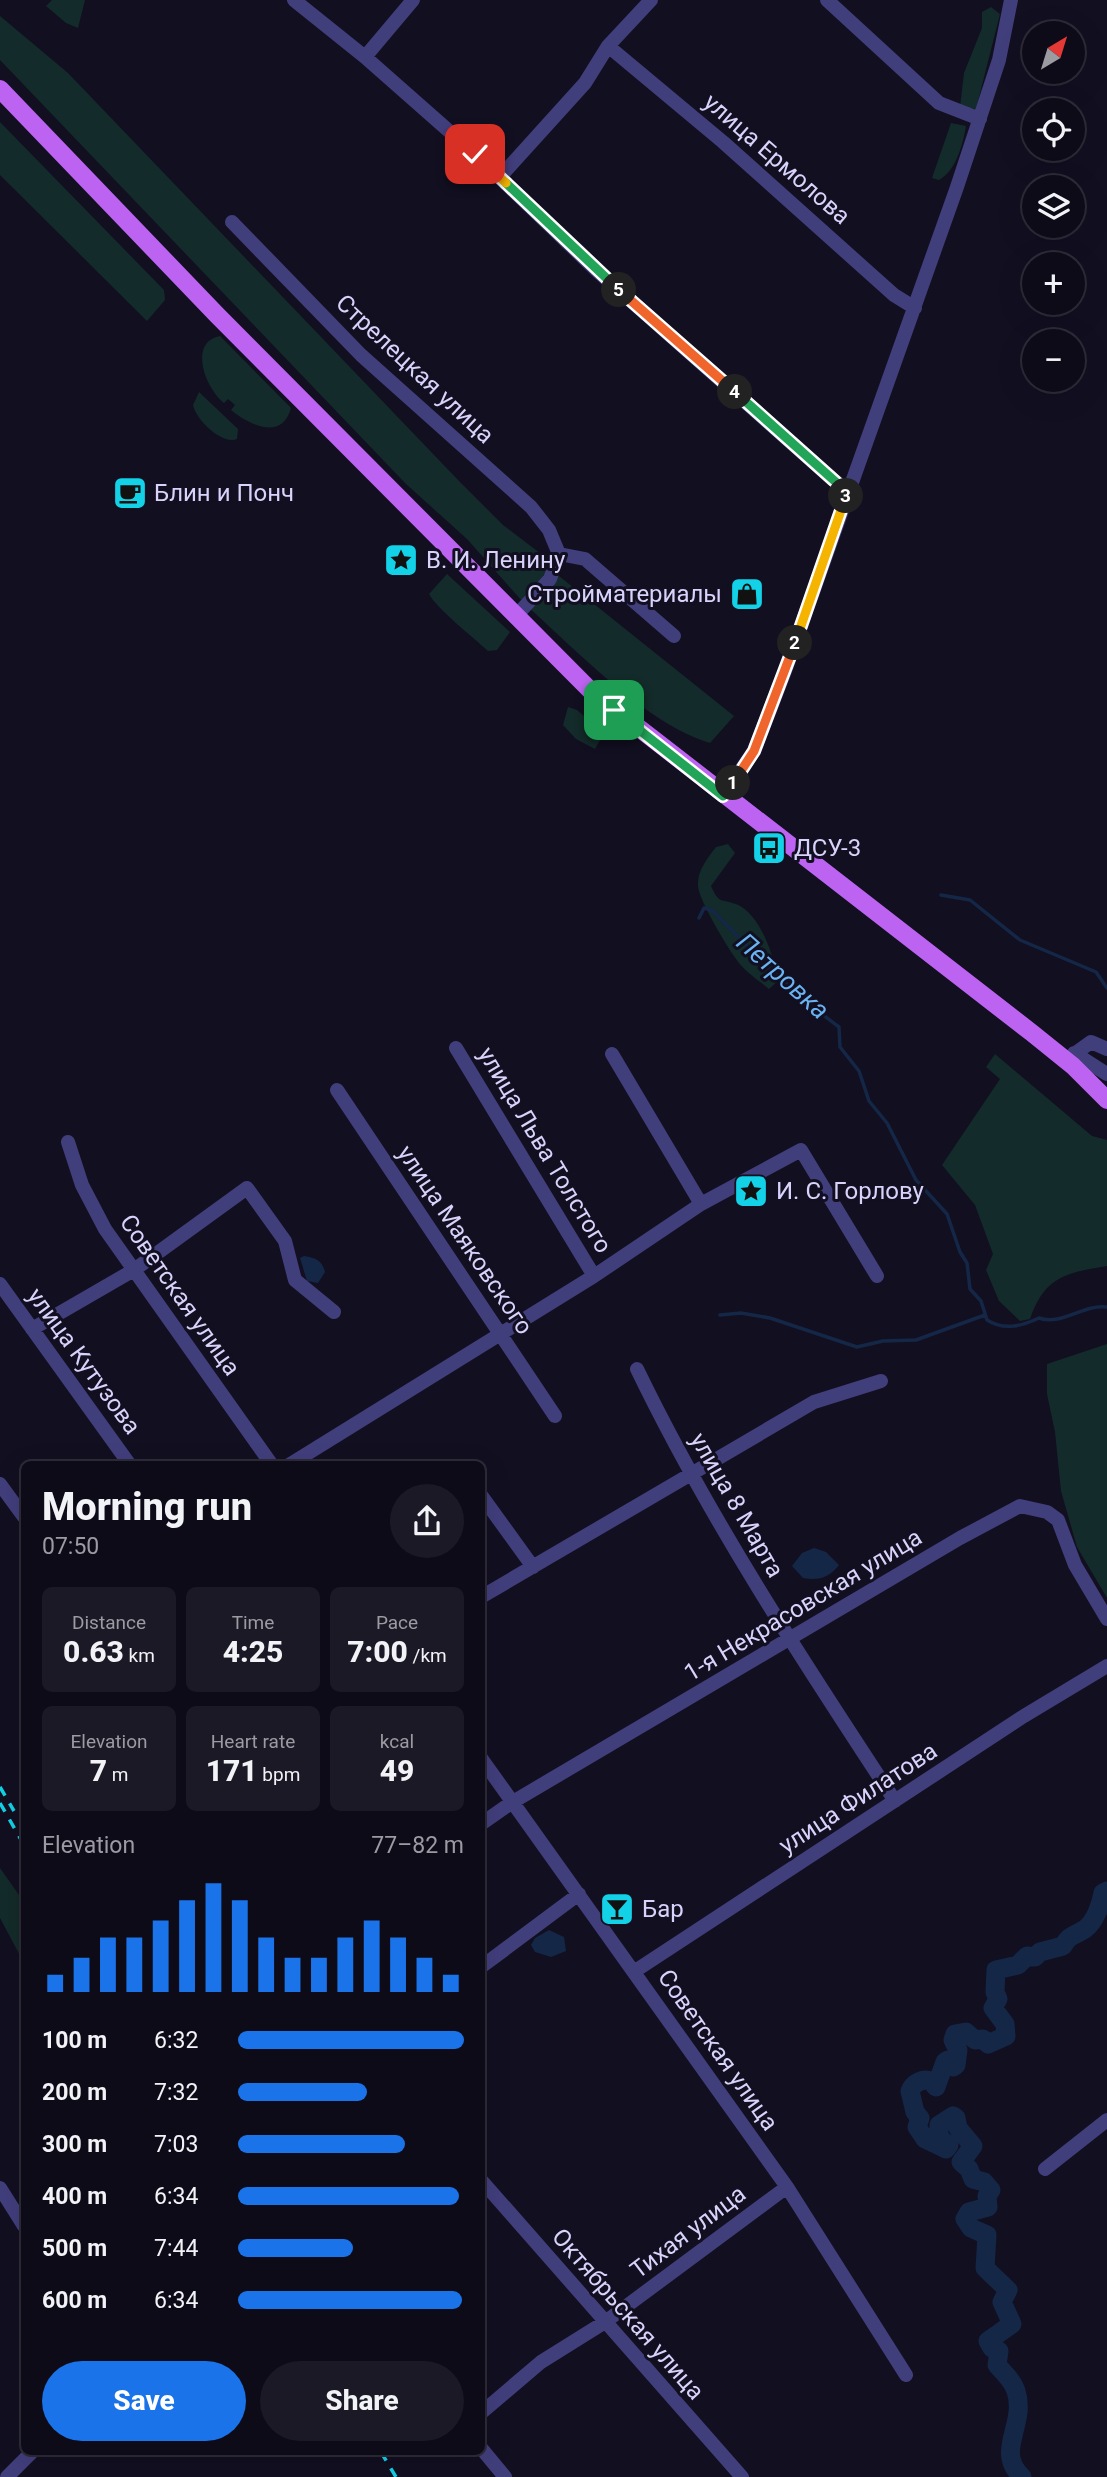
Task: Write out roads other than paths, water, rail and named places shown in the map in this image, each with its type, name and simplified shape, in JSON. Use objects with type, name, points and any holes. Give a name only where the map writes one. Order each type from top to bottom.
[{"type":"main road","points":[[0,89],[184,282],[515,617],[599,698],[723,796],[1070,1057],[1107,1100]]},
{"type":"street","points":[[294,0],[365,57],[500,177],[595,269],[847,492]]},
{"type":"street","points":[[365,57],[413,0]]},
{"type":"street","points":[[500,177],[585,83],[608,46],[651,0]]},
{"type":"street","points":[[827,0],[935,100],[980,120]]},
{"type":"street","points":[[723,796],[751,757],[761,736],[980,120],[1001,52],[1011,0]]},
{"type":"street","name":"улица Ермолова","points":[[608,46],[743,159],[894,295],[915,308]]},
{"type":"street","name":"Стрелецкая улица","points":[[232,222],[360,355],[530,507],[548,530],[559,554]]},
{"type":"street","points":[[515,617],[550,579],[559,554],[585,559],[674,636]]},
{"type":"street","points":[[1107,1049],[1091,1042],[1070,1057],[1107,1074]]},
{"type":"street","name":"улица Льва Толстого","points":[[456,1048],[594,1276]]},
{"type":"street","points":[[612,1054],[701,1203]]},
{"type":"street","name":"улица Маяковского","points":[[337,1090],[555,1416]]},
{"type":"street","name":"Советская улица","points":[[68,1142],[82,1185],[105,1229],[269,1461]]},
{"type":"street","points":[[296,1461],[594,1276],[701,1203],[801,1150],[877,1276]]},
{"type":"street","points":[[32,1329],[134,1270],[247,1188],[285,1241],[295,1280],[334,1312]]},
{"type":"street","name":"улица Кутузова","points":[[0,1284],[127,1461]]},
{"type":"street","name":"улица 8 Марта","points":[[637,1369],[667,1432],[790,1641],[895,1801]]},
{"type":"street","points":[[485,1595],[694,1475],[814,1402],[881,1381]]},
{"type":"street","points":[[0,1484],[21,1513]]},
{"type":"street","points":[[485,1501],[533,1567]]},
{"type":"street","name":"1-я Некрасовская улица","points":[[485,1821],[511,1802],[790,1641],[960,1538],[1020,1506],[1034,1507],[1058,1520],[1075,1565],[1107,1619]]},
{"type":"street","name":"улица Филатова","points":[[635,1971],[1024,1716],[1107,1666]]},
{"type":"street","name":"Советская улица","points":[[485,1764],[787,2187],[906,2375]]},
{"type":"street","points":[[485,1964],[579,1894]]},
{"type":"street","points":[[1045,2169],[1107,2120]]},
{"type":"street","name":"Октябрьская улица","points":[[485,2185],[742,2477]]},
{"type":"street","name":"Тихая улица","points":[[485,2410],[541,2362],[605,2322],[787,2187]]},
{"type":"street","points":[[0,2188],[21,2221]]},
{"type":"street","points":[[485,2453],[505,2477]]},
{"type":"street","points":[[7,2477],[29,2455]]},
{"type":"water","points":[[304,1256],[315,1259],[322,1265],[325,1272],[318,1283],[307,1281],[300,1258]]},
{"type":"water","points":[[814,1548],[826,1552],[839,1565],[823,1577],[803,1578],[792,1566],[802,1553]]},
{"type":"water","points":[[549,1930],[564,1937],[566,1951],[551,1957],[535,1952],[531,1945],[535,1938]]},
{"type":"waterway","points":[[941,895],[970,900],[1020,940],[1096,972],[1107,988]]},
{"type":"waterway","name":"Петровка","points":[[699,918],[704,908],[712,910],[788,985],[839,1027],[840,1047],[859,1071],[869,1101],[887,1123],[916,1180],[947,1214],[960,1252],[967,1263],[970,1289],[981,1301],[987,1320],[1013,1326],[1039,1318],[1056,1319],[1089,1309],[1107,1307]]},
{"type":"waterway","points":[[720,1315],[741,1313],[770,1318],[857,1347],[883,1341],[916,1340],[985,1315]]},
{"type":"waterway","points":[[1022,2477],[1014,2467],[1011,2457],[1018,2415],[1016,2391],[1011,2380],[997,2365],[999,2351],[992,2348],[988,2341],[1012,2324],[1002,2302],[1008,2290],[985,2268],[987,2235],[971,2228],[965,2219],[969,2212],[988,2207],[987,2196],[991,2190],[984,2182],[973,2179],[969,2169],[961,2162],[973,2146],[958,2128],[956,2118],[953,2116],[939,2125],[939,2138],[949,2145],[946,2149],[925,2139],[917,2127],[920,2118],[915,2112],[910,2091],[922,2081],[932,2082],[936,2087],[945,2062],[948,2060],[953,2067],[956,2065],[958,2050],[953,2040],[955,2034],[966,2032],[975,2040],[983,2039],[988,2044],[1006,2036],[1005,2024],[993,2008],[998,1999],[995,1992],[996,1970],[1018,1965],[1027,1956],[1035,1957],[1040,1952],[1063,1946],[1092,1922],[1103,1893],[1107,1891]]},
{"type":"railway","points":[[0,1787],[14,1811]]},
{"type":"railway","points":[[0,1803],[21,1840]]},
{"type":"railway","points":[[383,2455],[396,2477]]},
{"type":"place","name":"Блин и Понч","points":[[130,493]]},
{"type":"place","name":"В. И. Ленину","points":[[401,560]]},
{"type":"place","name":"Стройматериалы","points":[[747,594]]},
{"type":"place","name":"ДСУ-3","points":[[769,848]]},
{"type":"place","name":"И. С. Горлову","points":[[751,1191]]},
{"type":"place","name":"Бар","points":[[617,1909]]}]
